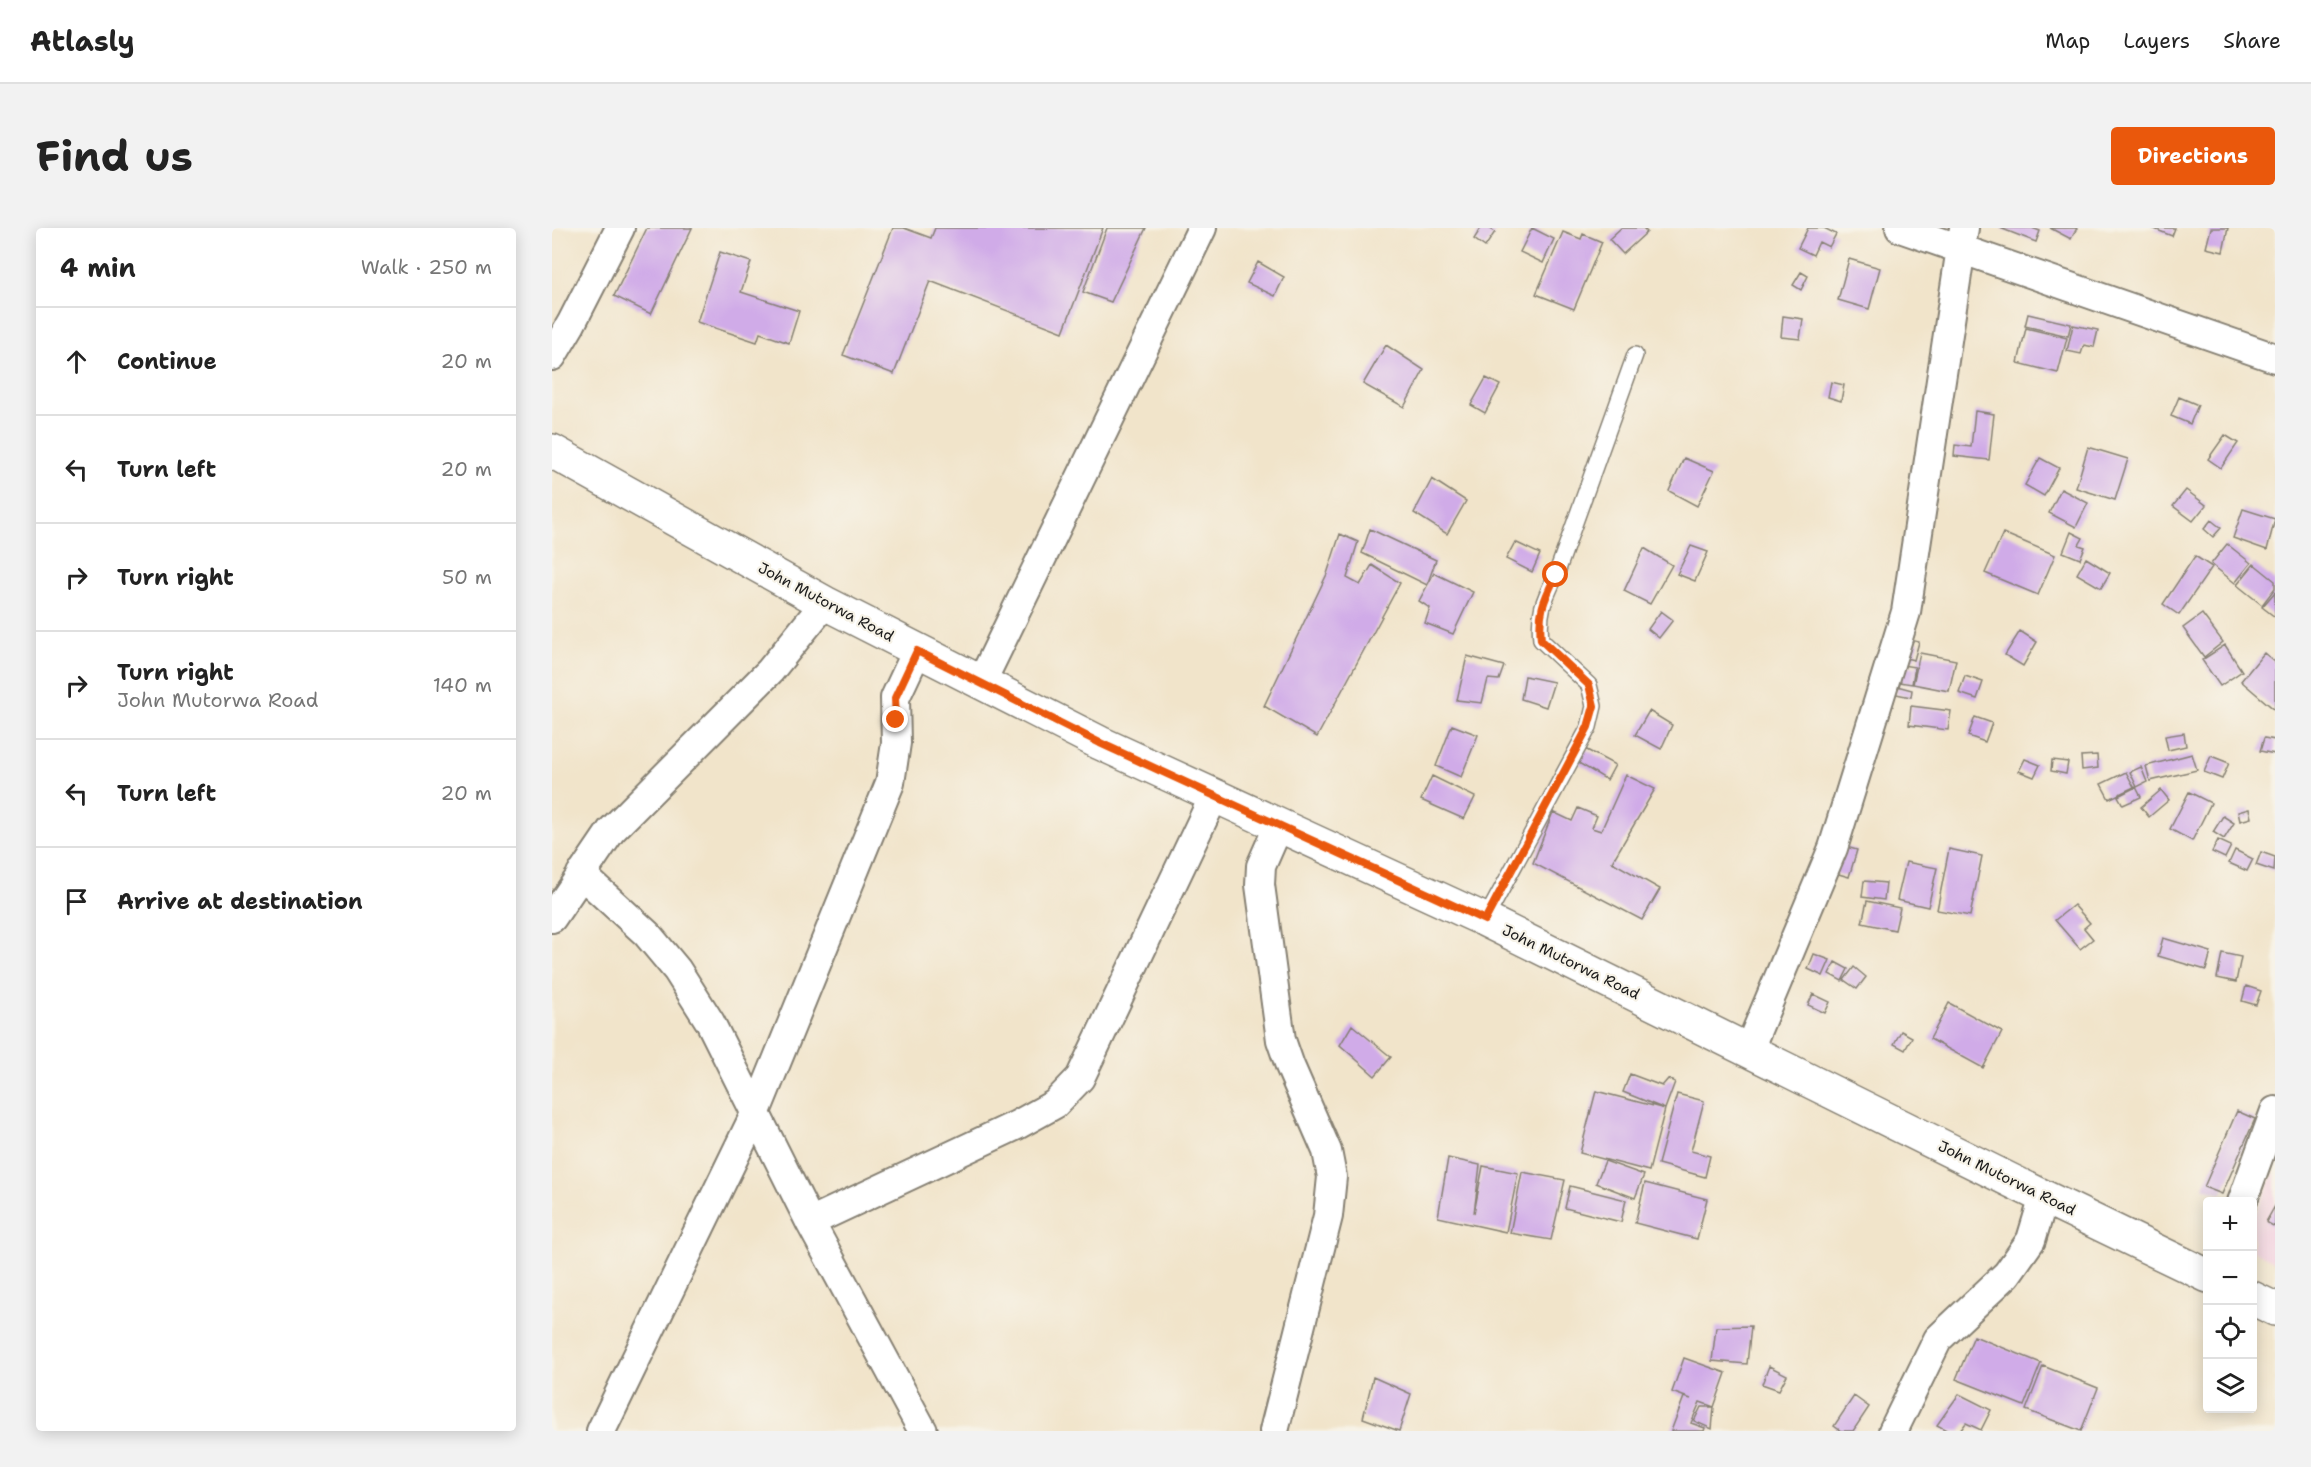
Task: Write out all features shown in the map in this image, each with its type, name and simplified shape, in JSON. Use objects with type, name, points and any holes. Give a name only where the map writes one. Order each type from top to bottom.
[{"type":"street","points":[[552,356],[620,228]]},
{"type":"street","points":[[981,683],[1202,228]]},
{"type":"street","points":[[1900,228],[1962,239],[2275,358]]},
{"type":"street","points":[[1749,1049],[1833,848],[1906,612],[1962,239]]},
{"type":"street","name":"John Mutorwa Road","points":[[552,451],[825,603],[1100,743],[1485,920],[2203,1274]]},
{"type":"street","points":[[552,918],[611,831],[770,671],[825,603]]},
{"type":"street","points":[[601,1431],[756,1112],[890,783],[896,743],[895,698],[917,651]]},
{"type":"street","points":[[810,1222],[1017,1125],[1054,1104],[1080,1078],[1214,796]]},
{"type":"street","points":[[1274,1431],[1328,1216],[1332,1177],[1327,1151],[1281,1040],[1276,1012],[1260,885],[1261,866],[1279,825]]},
{"type":"street","points":[[581,874],[648,934],[677,970],[710,1022],[810,1222],[923,1431]]},
{"type":"street","points":[[2244,1197],[2275,1111]]},
{"type":"street","points":[[1893,1431],[1938,1339],[2007,1274],[2031,1240],[2044,1197]]},
{"type":"street","points":[[2257,1300],[2275,1309]]},
{"type":"lane","points":[[1485,920],[1588,727],[1594,706],[1589,685],[1541,640],[1539,621],[1544,601],[1556,575],[1635,355]]},
{"type":"shaded area","points":[[2275,1171],[2275,1262],[2257,1252],[2257,1211]]},
{"type":"building","points":[[647,228],[692,228],[651,314],[614,296]]},
{"type":"building","points":[[893,228],[904,228],[931,238],[935,228],[1103,228],[1063,332],[930,281],[894,374],[843,355]]},
{"type":"building","points":[[1107,228],[1146,228],[1111,302],[1083,292]]},
{"type":"building","points":[[1481,228],[1489,228],[1495,232],[1485,247],[1474,239]]},
{"type":"building","points":[[1532,228],[1554,239],[1543,263],[1520,252]]},
{"type":"building","points":[[1621,228],[1643,228],[1647,232],[1623,254],[1609,239]]},
{"type":"building","points":[[1808,228],[1824,228],[1836,234],[1829,247],[1819,242],[1813,255],[1798,248]]},
{"type":"building","points":[[2000,228],[2032,228],[2040,231],[2036,242]]},
{"type":"building","points":[[2050,228],[2077,228],[2071,239]]},
{"type":"building","points":[[2152,228],[2175,228],[2172,236]]},
{"type":"building","points":[[2211,228],[2228,228],[2223,252],[2206,248]]},
{"type":"building","points":[[1563,232],[1581,239],[1583,234],[1602,242],[1574,309],[1536,294]]},
{"type":"building","points":[[720,252],[751,262],[741,292],[799,311],[789,343],[760,333],[757,342],[697,322]]},
{"type":"building","points":[[1849,259],[1880,268],[1869,309],[1838,300]]},
{"type":"building","points":[[1258,262],[1284,277],[1275,296],[1247,283]]},
{"type":"building","points":[[1801,272],[1808,276],[1801,290],[1793,285]]},
{"type":"building","points":[[2028,314],[2071,324],[2068,336],[2025,326]]},
{"type":"building","points":[[1783,316],[1803,319],[1800,339],[1781,337]]},
{"type":"building","points":[[2073,325],[2098,330],[2094,347],[2084,345],[2081,354],[2067,351]]},
{"type":"building","points":[[2026,328],[2067,338],[2058,373],[2018,363]]},
{"type":"building","points":[[1386,345],[1424,370],[1404,407],[1363,384]]},
{"type":"building","points":[[1486,378],[1500,385],[1485,413],[1471,405]]},
{"type":"building","points":[[1831,382],[1844,385],[1841,401],[1828,397]]},
{"type":"building","points":[[2179,397],[2198,405],[2190,424],[2171,416]]},
{"type":"building","points":[[1975,411],[1994,414],[1989,460],[1954,456],[1955,445],[1971,447]]},
{"type":"building","points":[[2225,435],[2238,443],[2221,468],[2208,459]]},
{"type":"building","points":[[2088,447],[2128,459],[2115,500],[2076,488]]},
{"type":"building","points":[[1684,458],[1714,471],[1697,506],[1669,491]]},
{"type":"building","points":[[2040,458],[2059,468],[2044,496],[2025,485]]},
{"type":"building","points":[[1432,479],[1466,501],[1447,534],[1414,513]]},
{"type":"building","points":[[2061,489],[2088,503],[2076,527],[2049,513]]},
{"type":"building","points":[[2186,490],[2206,505],[2193,521],[2173,506]]},
{"type":"building","points":[[2243,509],[2275,519],[2267,550],[2233,538]]},
{"type":"building","points":[[2211,520],[2221,528],[2213,537],[2204,529]]},
{"type":"building","points":[[1370,529],[1436,560],[1427,585],[1362,553]]},
{"type":"building","points":[[2071,532],[2083,538],[2079,545],[2085,547],[2080,559],[2063,552]]},
{"type":"building","points":[[2003,533],[2055,555],[2038,595],[1985,573]]},
{"type":"building","points":[[1340,534],[1358,542],[1347,578],[1360,585],[1372,565],[1400,583],[1317,737],[1264,706],[1327,574]]},
{"type":"building","points":[[1515,542],[1540,554],[1532,572],[1506,559]]},
{"type":"building","points":[[2227,544],[2251,563],[2235,583],[2211,564]]},
{"type":"building","points":[[1691,546],[1708,552],[1695,581],[1677,574]]},
{"type":"building","points":[[1644,548],[1672,565],[1650,604],[1624,591]]},
{"type":"building","points":[[2195,556],[2212,567],[2179,615],[2163,604]]},
{"type":"building","points":[[2086,558],[2110,573],[2101,588],[2077,574]]},
{"type":"building","points":[[2254,564],[2275,581],[2275,588],[2262,605],[2237,585]]},
{"type":"building","points":[[1434,573],[1473,592],[1453,634],[1425,623],[1430,608],[1419,601]]},
{"type":"building","points":[[2275,592],[2275,617],[2262,607]]},
{"type":"building","points":[[1661,611],[1673,620],[1659,638],[1648,629]]},
{"type":"building","points":[[2202,614],[2223,642],[2204,657],[2183,628]]},
{"type":"building","points":[[2020,631],[2037,642],[2023,666],[2005,655]]},
{"type":"building","points":[[1902,638],[1919,642],[1914,660],[1897,656]]},
{"type":"building","points":[[2225,645],[2242,671],[2220,686],[2202,660]]},
{"type":"building","points":[[1920,653],[1956,660],[1949,691],[1913,684]]},
{"type":"building","points":[[2264,653],[2275,662],[2275,710],[2241,681]]},
{"type":"building","points":[[1467,656],[1504,666],[1499,680],[1488,679],[1482,703],[1457,700]]},
{"type":"building","points":[[1902,665],[1915,667],[1912,684],[1899,682]]},
{"type":"building","points":[[1525,676],[1554,682],[1546,707],[1521,699]]},
{"type":"building","points":[[1965,676],[1983,682],[1977,699],[1959,693]]},
{"type":"building","points":[[1897,686],[1912,690],[1911,697],[1896,694]]},
{"type":"building","points":[[1911,706],[1951,711],[1948,730],[1909,725]]},
{"type":"building","points":[[1649,711],[1672,725],[1661,749],[1635,735]]},
{"type":"building","points":[[1975,717],[1992,723],[1985,742],[1968,736]]},
{"type":"building","points":[[1452,725],[1478,735],[1461,777],[1436,766]]},
{"type":"building","points":[[2184,733],[2186,746],[2168,750],[2165,736]]},
{"type":"building","points":[[2264,738],[2275,740],[2275,754],[2260,751]]},
{"type":"building","points":[[1585,749],[1615,765],[1607,780],[1577,762]]},
{"type":"building","points":[[2192,754],[2197,770],[2150,781],[2146,766]]},
{"type":"building","points":[[2097,755],[2098,768],[2082,770],[2081,756]]},
{"type":"building","points":[[2211,756],[2229,763],[2222,779],[2204,772]]},
{"type":"building","points":[[2025,759],[2040,765],[2034,777],[2019,771]]},
{"type":"building","points":[[2052,760],[2068,762],[2066,774],[2051,771]]},
{"type":"building","points":[[2141,767],[2147,782],[2137,787],[2130,772]]},
{"type":"building","points":[[2126,772],[2134,787],[2109,799],[2101,784]]},
{"type":"building","points":[[1626,775],[1655,789],[1612,862],[1660,889],[1642,920],[1533,863],[1553,812],[1572,821],[1578,808],[1597,816],[1592,828],[1601,831]]},
{"type":"building","points":[[1432,776],[1475,797],[1464,819],[1421,800]]},
{"type":"building","points":[[2136,787],[2141,797],[2123,805],[2118,796]]},
{"type":"building","points":[[2161,790],[2169,800],[2149,817],[2141,807]]},
{"type":"building","points":[[2189,792],[2211,803],[2192,841],[2170,829]]},
{"type":"building","points":[[2249,809],[2251,818],[2240,821],[2238,812]]},
{"type":"building","points":[[2223,816],[2234,823],[2224,839],[2213,832]]},
{"type":"building","points":[[2218,840],[2231,846],[2225,858],[2212,852]]},
{"type":"building","points":[[1843,846],[1857,850],[1849,877],[1835,873]]},
{"type":"building","points":[[1949,849],[1982,856],[1970,916],[1937,910]]},
{"type":"building","points":[[2235,850],[2253,859],[2247,871],[2229,863]]},
{"type":"building","points":[[2261,852],[2275,857],[2274,871],[2256,865]]},
{"type":"building","points":[[1906,862],[1937,868],[1928,907],[1897,900]]},
{"type":"building","points":[[1864,881],[1886,883],[1884,900],[1862,897]]},
{"type":"building","points":[[1867,901],[1900,908],[1895,930],[1862,923]]},
{"type":"building","points":[[2074,905],[2090,923],[2084,928],[2093,939],[2080,949],[2055,920]]},
{"type":"building","points":[[2163,938],[2211,952],[2206,970],[2158,956]]},
{"type":"building","points":[[2222,953],[2241,957],[2236,982],[2217,978]]},
{"type":"building","points":[[1814,954],[1830,960],[1823,976],[1808,969]]},
{"type":"building","points":[[1835,962],[1848,969],[1842,981],[1829,974]]},
{"type":"building","points":[[1854,967],[1866,977],[1857,989],[1844,980]]},
{"type":"building","points":[[2246,986],[2261,991],[2256,1005],[2242,1001]]},
{"type":"building","points":[[1813,994],[1830,1002],[1825,1013],[1808,1005]]},
{"type":"building","points":[[1949,1003],[2002,1032],[1983,1068],[1930,1039]]},
{"type":"building","points":[[1352,1025],[1391,1057],[1375,1076],[1340,1045]]},
{"type":"building","points":[[1901,1031],[1912,1037],[1905,1050],[1894,1044]]},
{"type":"building","points":[[1630,1074],[1662,1086],[1668,1079],[1675,1082],[1665,1109],[1623,1092]]},
{"type":"building","points":[[1596,1091],[1665,1109],[1649,1171],[1580,1153]]},
{"type":"building","points":[[1677,1094],[1704,1101],[1691,1151],[1710,1156],[1705,1177],[1658,1164]]},
{"type":"building","points":[[2237,1111],[2255,1119],[2222,1194],[2204,1187]]},
{"type":"building","points":[[1448,1158],[1480,1165],[1474,1213],[1483,1166],[1518,1173],[1506,1232],[1438,1217]]},
{"type":"building","points":[[1605,1161],[1644,1175],[1635,1198],[1596,1183]]},
{"type":"building","points":[[1522,1172],[1565,1180],[1551,1240],[1510,1233]]},
{"type":"building","points":[[1645,1183],[1707,1199],[1697,1239],[1635,1223]]},
{"type":"building","points":[[1570,1186],[1626,1200],[1621,1222],[1565,1208]]},
{"type":"building","points":[[2275,1206],[2275,1227],[2266,1222]]},
{"type":"building","points":[[1751,1326],[1747,1364],[1712,1361],[1716,1327]]},
{"type":"building","points":[[1974,1336],[2041,1363],[2024,1406],[1956,1379]]},
{"type":"building","points":[[1684,1358],[1726,1373],[1714,1407],[1700,1402],[1691,1423],[1705,1428],[1704,1431],[1671,1431],[1684,1397],[1691,1399],[1672,1392]]},
{"type":"building","points":[[1769,1366],[1787,1375],[1779,1390],[1762,1384]]},
{"type":"building","points":[[2043,1366],[2098,1388],[2081,1431],[2026,1410]]},
{"type":"building","points":[[1373,1377],[1411,1394],[1399,1431],[1363,1418]]},
{"type":"building","points":[[1959,1394],[1991,1410],[1981,1430],[1966,1423],[1960,1431],[1948,1431],[1937,1425]]},
{"type":"building","points":[[1854,1396],[1869,1407],[1853,1431],[1841,1431],[1834,1426]]},
{"type":"building","points":[[1701,1407],[1714,1407],[1712,1429],[1694,1421]]},
{"type":"route","points":[[896,720],[895,698],[917,651],[1100,743],[1485,920],[1588,727],[1594,706],[1589,685],[1541,640],[1539,621],[1544,601],[1556,575]]}]
